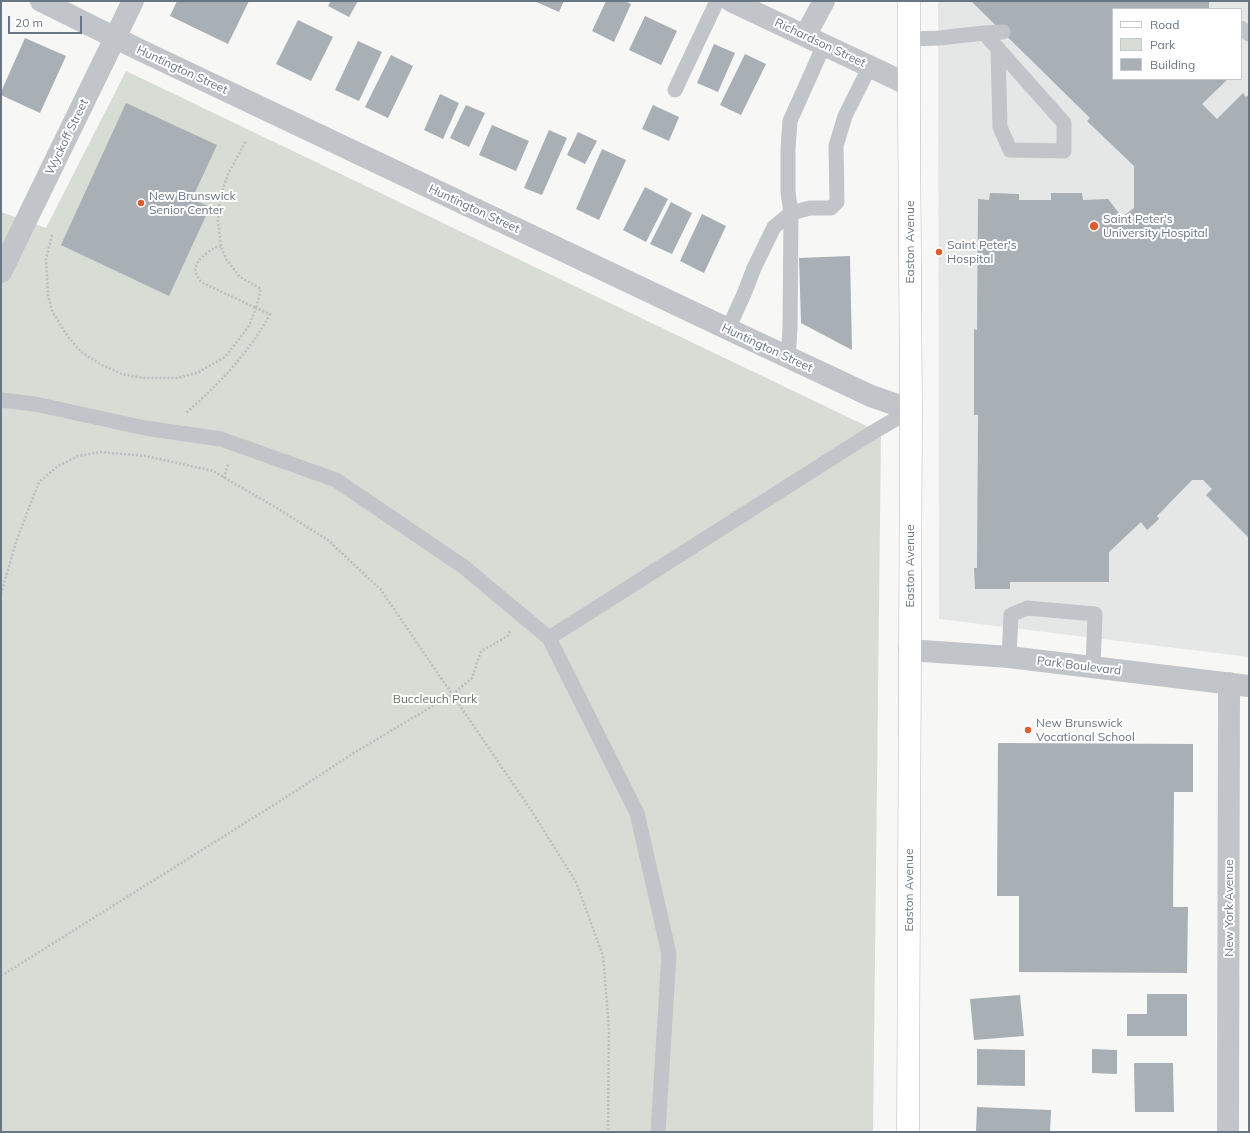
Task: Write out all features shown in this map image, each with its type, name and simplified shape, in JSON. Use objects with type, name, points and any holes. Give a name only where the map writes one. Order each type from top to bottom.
[{"type":"street","name":"Huntington Street","points":[[41,1],[115,38],[728,330],[871,396],[911,410]]},
{"type":"street","name":"Wyckoff Street","points":[[1,272],[133,1]]},
{"type":"street","name":"Richardson Street","points":[[731,1],[909,85]]},
{"type":"street","points":[[805,36],[824,1]]},
{"type":"street","name":"Easton Avenue","points":[[908,1132],[911,410],[909,1]]},
{"type":"street","name":"Park Boulevard","points":[[910,650],[1009,657],[1239,685]]},
{"type":"street","name":"New York Avenue","points":[[1228,1132],[1239,685]]},
{"type":"lane","points":[[675,90],[717,1]]},
{"type":"lane","points":[[909,39],[939,38],[1003,32]]},
{"type":"lane","points":[[984,34],[998,48],[1064,123],[1064,151],[1010,150],[1000,127],[998,48]]},
{"type":"lane","points":[[788,358],[790,329],[791,213],[788,192],[790,121],[824,45]]},
{"type":"lane","points":[[728,330],[754,268],[774,227],[791,213],[810,208],[831,208],[837,202],[836,146],[845,116],[870,66]]},
{"type":"lane","points":[[1,400],[35,404],[146,428],[221,439],[336,480],[464,567],[549,638],[637,813],[669,954],[658,1132]]},
{"type":"lane","points":[[549,638],[911,410]]},
{"type":"lane","points":[[1009,657],[1011,615],[1027,608],[1095,614],[1093,667]]},
{"type":"path","points":[[52,235],[46,259],[48,295],[52,311],[68,337],[81,352],[102,365],[122,374],[144,378],[177,378],[197,373],[224,357],[237,343],[249,326],[261,289],[240,277],[226,259],[221,246],[218,221],[220,198],[228,174],[246,141]]},
{"type":"path","points":[[165,431],[202,399],[242,358],[260,332],[270,314],[201,282],[198,278],[195,268],[198,260],[215,247],[221,246]]},
{"type":"path","points":[[1,594],[16,542],[39,482],[58,466],[78,456],[101,452],[146,456],[213,471],[328,540],[381,590],[531,810],[576,882],[603,956],[609,1028],[608,1132]]},
{"type":"path","points":[[1,976],[222,838],[352,754],[453,694],[472,678],[481,651],[508,636],[520,613]]},
{"type":"shaded area","name":"Saint Peter's University Hospital","points":[[938,1],[1249,1],[1249,657],[939,619]]},
{"type":"green space","name":"Buccleuch Park","points":[[126,71],[881,433],[873,1132],[1,1132],[1,212],[46,228]]},
{"type":"building","points":[[177,1],[249,1],[228,44],[170,16]]},
{"type":"building","points":[[331,1],[358,1],[349,17],[328,6]]},
{"type":"building","points":[[534,1],[564,1],[559,12]]},
{"type":"building","points":[[606,1],[625,1],[631,4],[614,42],[592,31]]},
{"type":"building","name":"Saint Peter's University Hospital","points":[[971,1],[1209,1],[1209,8],[1112,8],[1112,80],[1227,80],[1202,104],[1217,119],[1243,93],[1246,97],[1249,94],[1249,538],[1206,495],[1212,489],[1203,480],[1192,480],[1157,516],[1159,519],[1147,530],[1141,522],[1109,552],[1109,582],[1010,582],[1010,589],[975,589],[974,568],[977,568],[978,415],[974,415],[974,329],[977,330],[978,199],[989,200],[990,193],[1019,194],[1019,200],[1051,200],[1051,193],[1082,193],[1083,200],[1108,199],[1122,217],[1134,208],[1134,166],[1087,121],[1090,118]]},
{"type":"building","points":[[645,16],[677,31],[661,65],[629,50]]},
{"type":"building","points":[[298,20],[333,37],[311,81],[276,64]]},
{"type":"building","points":[[25,38],[66,56],[40,113],[1,95]]},
{"type":"building","points":[[358,41],[382,52],[359,101],[335,90]]},
{"type":"building","points":[[714,44],[735,53],[718,92],[697,83]]},
{"type":"building","points":[[745,54],[766,64],[741,115],[720,105]]},
{"type":"building","points":[[391,55],[413,66],[388,118],[365,107]]},
{"type":"building","points":[[440,94],[459,103],[443,139],[424,130]]},
{"type":"building","name":"New Brunswick Senior Center","points":[[126,103],[217,145],[192,199],[210,207],[169,296],[61,245]]},
{"type":"building","points":[[466,105],[485,113],[469,147],[450,138]]},
{"type":"building","points":[[653,105],[679,117],[669,141],[642,129]]},
{"type":"building","points":[[492,125],[529,141],[516,171],[479,155]]},
{"type":"building","points":[[549,130],[567,138],[542,195],[524,188]]},
{"type":"building","points":[[578,132],[597,141],[585,164],[567,155]]},
{"type":"building","points":[[602,149],[626,160],[599,220],[576,209]]},
{"type":"building","points":[[645,187],[668,199],[646,242],[623,230]]},
{"type":"building","points":[[671,202],[692,213],[672,254],[650,244]]},
{"type":"building","points":[[702,214],[726,226],[704,273],[680,261]]},
{"type":"building","points":[[850,256],[852,350],[801,323],[799,258]]},
{"type":"building","points":[[998,743],[1193,744],[1193,792],[1174,792],[1173,907],[1188,907],[1187,973],[1019,972],[1019,896],[997,896]]},
{"type":"building","points":[[1147,994],[1187,994],[1187,1036],[1127,1036],[1127,1014],[1147,1014]]},
{"type":"building","points":[[1020,995],[1024,1036],[974,1040],[970,999]]},
{"type":"building","points":[[977,1049],[1025,1050],[1025,1086],[977,1085]]},
{"type":"building","points":[[1092,1049],[1117,1050],[1117,1074],[1092,1073]]},
{"type":"building","points":[[1134,1063],[1173,1063],[1174,1112],[1135,1112]]},
{"type":"building","points":[[977,1107],[1051,1110],[1050,1132],[976,1132]]},
{"type":"place","name":"New Brunswick Senior Center","points":[[141,203]]},
{"type":"place","name":"Saint Peter's University Hospital","points":[[1094,226]]},
{"type":"place","name":"Saint Peter's Hospital","points":[[939,252]]},
{"type":"place","name":"New Brunswick Vocational School","points":[[1028,730]]}]
